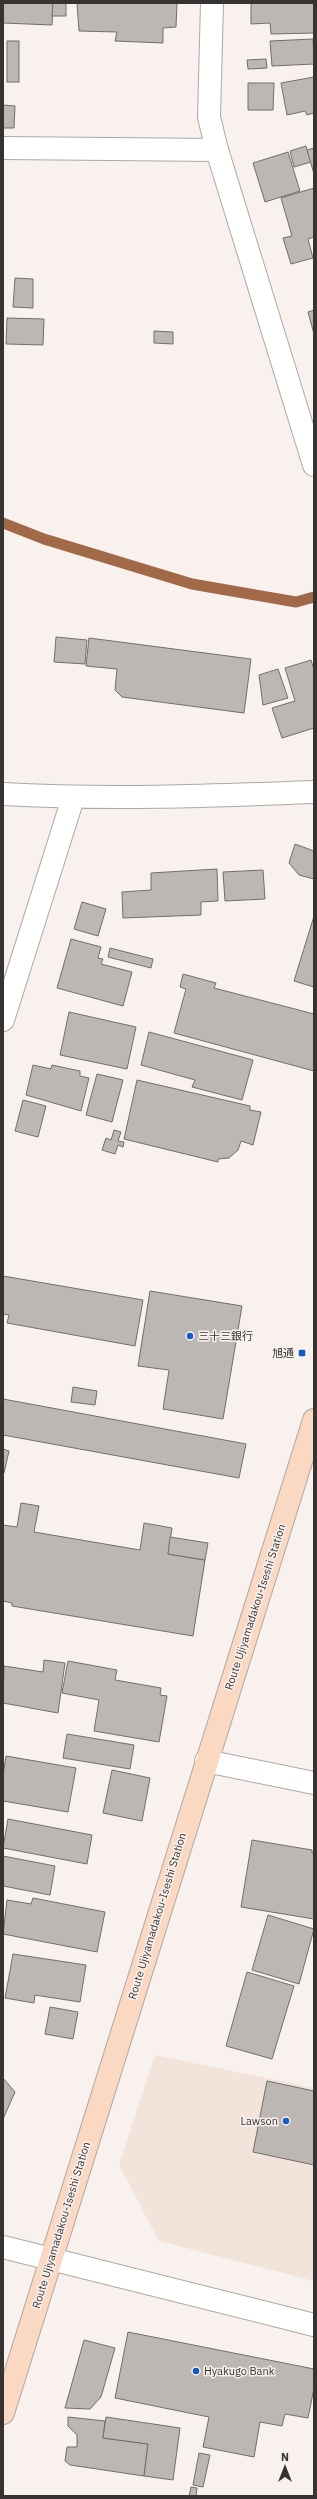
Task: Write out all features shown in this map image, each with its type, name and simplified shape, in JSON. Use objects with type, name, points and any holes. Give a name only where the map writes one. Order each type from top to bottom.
[{"type":"main road","name":"Route Ujiyamadakou-Iseshi Station","points":[[3,2413],[50,2257],[314,1420]]},
{"type":"street","points":[[212,3],[209,118],[217,150],[314,465]]},
{"type":"street","points":[[3,148],[217,150]]},
{"type":"street","points":[[3,794],[73,798],[160,798],[314,792]]},
{"type":"street","points":[[3,1020],[73,798]]},
{"type":"street","points":[[206,1761],[314,1783]]},
{"type":"street","points":[[3,2246],[314,2325]]},
{"type":"shaded area","points":[[155,2055],[314,2088],[314,2281],[159,2241],[119,2165]]},
{"type":"building","points":[[3,3],[53,3],[52,25],[3,23]]},
{"type":"building","points":[[53,3],[66,3],[66,16],[52,16]]},
{"type":"building","points":[[77,3],[177,3],[176,27],[163,28],[163,43],[115,41],[117,32],[79,31]]},
{"type":"building","points":[[251,3],[314,3],[314,33],[271,34],[270,23],[251,24]]},
{"type":"building","points":[[313,39],[314,64],[272,66],[270,41]]},
{"type":"building","points":[[7,41],[19,41],[19,82],[7,82]]},
{"type":"building","points":[[266,59],[267,68],[248,69],[247,60]]},
{"type":"building","points":[[314,77],[314,113],[307,115],[305,111],[287,115],[281,83]]},
{"type":"building","points":[[248,83],[274,83],[273,110],[248,110]]},
{"type":"building","points":[[3,105],[15,106],[14,128],[3,128]]},
{"type":"building","points":[[306,146],[311,162],[294,167],[290,151]]},
{"type":"building","points":[[314,148],[314,174],[307,150]]},
{"type":"building","points":[[288,152],[300,191],[265,202],[253,163]]},
{"type":"building","points":[[314,188],[314,237],[308,239],[313,258],[291,264],[283,238],[292,236],[281,198]]},
{"type":"building","points":[[15,278],[33,279],[33,308],[13,307]]},
{"type":"building","points":[[314,310],[314,334],[308,312]]},
{"type":"building","points":[[7,318],[44,319],[43,345],[6,344]]},
{"type":"building","points":[[154,331],[173,332],[173,344],[154,343]]},
{"type":"building","points":[[56,637],[87,640],[85,664],[54,662]]},
{"type":"building","points":[[89,638],[251,659],[244,713],[122,697],[115,690],[117,669],[86,666]]},
{"type":"building","points":[[311,660],[314,670],[314,728],[282,738],[272,708],[295,701],[285,668]]},
{"type":"building","points":[[278,669],[288,698],[263,705],[259,675]]},
{"type":"building","points":[[295,844],[314,851],[314,879],[299,875],[289,863]]},
{"type":"building","points":[[217,869],[218,901],[201,902],[201,915],[123,918],[122,892],[151,890],[151,873]]},
{"type":"building","points":[[263,870],[265,899],[225,901],[223,872]]},
{"type":"building","points":[[82,902],[106,909],[98,936],[74,929]]},
{"type":"building","points":[[314,916],[314,987],[294,981]]},
{"type":"building","points":[[71,939],[101,947],[98,958],[103,959],[101,964],[132,972],[123,1006],[57,988]]},
{"type":"building","points":[[110,948],[153,959],[151,968],[108,957]]},
{"type":"building","points":[[183,974],[216,983],[214,988],[314,1014],[314,1071],[174,1033],[186,989],[180,987]]},
{"type":"building","points":[[69,1012],[136,1027],[127,1069],[60,1055]]},
{"type":"building","points":[[149,1032],[253,1060],[242,1100],[192,1087],[195,1080],[141,1065]]},
{"type":"building","points":[[33,1065],[51,1069],[52,1065],[80,1071],[80,1076],[89,1078],[81,1111],[26,1095]]},
{"type":"building","points":[[97,1074],[123,1080],[112,1122],[86,1115]]},
{"type":"building","points":[[137,1080],[250,1106],[250,1110],[261,1112],[253,1145],[241,1141],[238,1150],[229,1158],[218,1159],[218,1162],[124,1139]]},
{"type":"building","points":[[23,1100],[46,1106],[38,1137],[15,1131]]},
{"type":"building","points":[[114,1130],[121,1132],[118,1141],[124,1142],[123,1147],[118,1145],[115,1154],[102,1150],[106,1138],[111,1140]]},
{"type":"building","points":[[3,1276],[143,1300],[135,1346],[7,1323],[9,1315],[3,1314]]},
{"type":"building","name":"三十三銀行","points":[[150,1291],[242,1306],[223,1419],[163,1409],[169,1370],[138,1366]]},
{"type":"building","points":[[73,1387],[97,1391],[95,1405],[71,1402]]},
{"type":"building","points":[[3,1399],[246,1444],[239,1478],[3,1435]]},
{"type":"building","points":[[3,1449],[9,1451],[4,1473],[3,1473]]},
{"type":"building","points":[[21,1503],[39,1506],[34,1532],[140,1550],[144,1523],[172,1528],[168,1554],[205,1560],[193,1636],[12,1606],[12,1603],[3,1601],[3,1525],[17,1527]]},
{"type":"building","points":[[170,1537],[208,1543],[205,1560],[168,1554]]},
{"type":"building","points":[[44,1660],[65,1663],[58,1713],[3,1703],[4,1666],[43,1672]]},
{"type":"building","points":[[68,1661],[117,1670],[115,1680],[161,1688],[160,1695],[167,1696],[159,1742],[94,1731],[99,1700],[62,1693]]},
{"type":"building","points":[[67,1734],[134,1745],[130,1769],[63,1758]]},
{"type":"building","points":[[6,1756],[76,1768],[68,1812],[3,1801],[3,1775]]},
{"type":"building","points":[[112,1770],[150,1778],[142,1821],[103,1813]]},
{"type":"building","points":[[8,1819],[92,1835],[87,1864],[3,1848]]},
{"type":"building","points":[[252,1840],[312,1850],[312,1853],[314,1853],[314,1919],[241,1907]]},
{"type":"building","points":[[3,1856],[55,1866],[50,1895],[3,1886]]},
{"type":"building","points":[[33,1898],[105,1912],[97,1952],[3,1934],[7,1900],[31,1904]]},
{"type":"building","points":[[268,1915],[314,1929],[299,1984],[252,1970]]},
{"type":"building","points":[[13,1954],[86,1965],[80,2002],[35,1995],[34,2003],[5,1998]]},
{"type":"building","points":[[247,1972],[294,1986],[272,2059],[226,2046]]},
{"type":"building","points":[[50,2007],[78,2012],[73,2039],[45,2034]]},
{"type":"building","points":[[3,2078],[15,2092],[3,2119]]},
{"type":"building","name":"Lawson","points":[[267,2081],[314,2091],[314,2165],[253,2152]]},
{"type":"building","points":[[128,2332],[314,2369],[314,2388],[308,2418],[285,2414],[282,2426],[260,2422],[254,2457],[203,2447],[209,2417],[115,2398]]},
{"type":"building","points":[[84,2340],[115,2348],[101,2397],[90,2409],[65,2408]]},
{"type":"building","points":[[68,2417],[105,2421],[103,2438],[148,2444],[144,2476],[70,2465],[65,2461],[67,2447],[77,2447],[77,2435],[68,2426]]},
{"type":"building","points":[[106,2417],[180,2428],[173,2480],[144,2476],[148,2444],[103,2438]]},
{"type":"building","points":[[199,2453],[210,2455],[203,2487],[193,2485]]},
{"type":"building","points":[[191,2487],[197,2488],[196,2496],[189,2496]]},
{"type":"waterway","points":[[3,523],[44,539],[192,584],[296,602],[314,597]]},
{"type":"place","name":"三十三銀行","points":[[190,1336]]},
{"type":"place","name":"旭通","points":[[302,1353]]},
{"type":"place","name":"Lawson","points":[[286,2121]]},
{"type":"place","name":"Hyakugo Bank","points":[[196,2371]]}]
